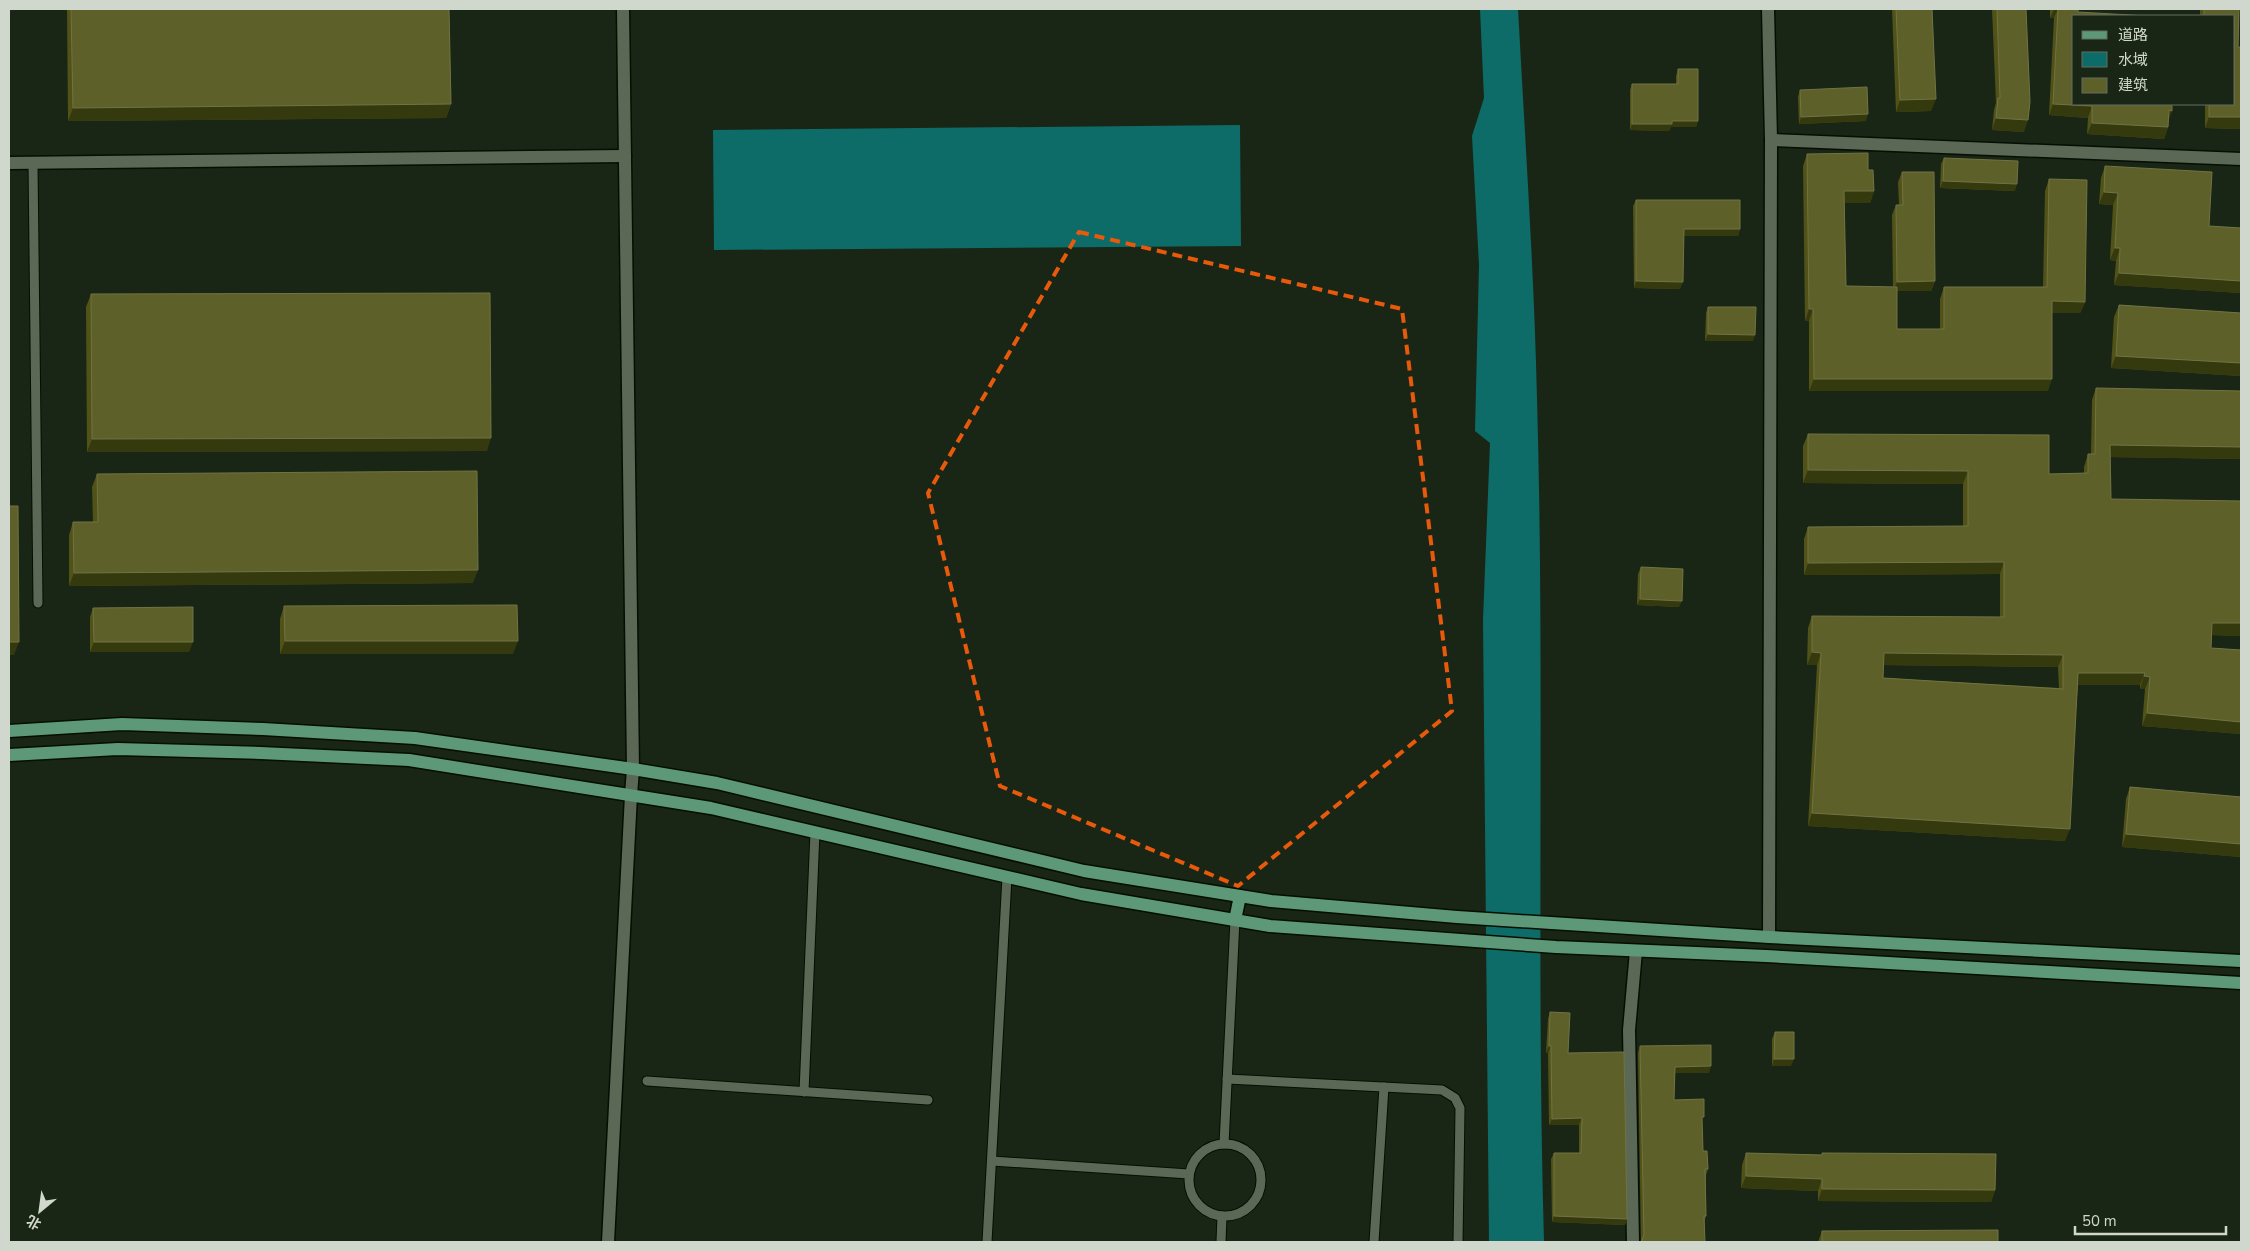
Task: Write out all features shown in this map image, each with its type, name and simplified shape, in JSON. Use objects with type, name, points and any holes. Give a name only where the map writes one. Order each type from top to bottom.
[{"type":"main road","points":[[9,731],[122,724],[263,729],[416,738],[633,768],[717,783],[1084,871],[1271,901],[1457,917],[1769,937],[2241,961]]},
{"type":"main road","points":[[9,755],[118,749],[410,760],[712,808],[1081,894],[1270,926],[1556,947],[1939,966],[2241,984]]},
{"type":"main road","points":[[1235,920],[1240,896]]},
{"type":"street","points":[[608,1242],[633,768],[623,9]]},
{"type":"street","points":[[1768,9],[1771,140],[1769,937]]},
{"type":"street","points":[[1771,140],[2241,159]]},
{"type":"street","points":[[9,163],[626,156]]},
{"type":"street","points":[[1632,1242],[1629,1030],[1636,951]]},
{"type":"lane","points":[[34,163],[38,603]]},
{"type":"lane","points":[[804,1092],[815,832]]},
{"type":"lane","points":[[987,1242],[1007,877]]},
{"type":"lane","points":[[1224,1144],[1235,920]]},
{"type":"lane","points":[[1227,1079],[1442,1090],[1455,1098],[1460,1108],[1458,1242]]},
{"type":"lane","points":[[647,1081],[928,1100]]},
{"type":"lane","points":[[1374,1242],[1384,1087]]},
{"type":"lane","points":[[1224,1144],[1234,1144],[1248,1151],[1258,1163],[1262,1178],[1260,1190],[1255,1201],[1246,1210],[1235,1215],[1222,1216],[1208,1212],[1196,1202],[1189,1189],[1189,1174],[1194,1160],[1205,1149],[1224,1144]]},
{"type":"lane","points":[[992,1161],[1189,1174]]},
{"type":"lane","points":[[1221,1242],[1222,1216]]},
{"type":"highlighted area","points":[[1079,232],[1402,309],[1452,711],[1238,886],[1000,786],[928,493]]},
{"type":"water","points":[[1480,9],[1518,9],[1529,204],[1536,350],[1539,504],[1541,1031],[1544,1242],[1489,1242],[1483,620],[1490,443],[1475,431],[1479,265],[1472,136],[1484,98]]},
{"type":"water","points":[[1240,125],[1241,246],[714,250],[713,130]]},
{"type":"building","points":[[71,9],[449,9],[451,104],[73,108]]},
{"type":"building","points":[[1896,9],[1932,9],[1936,99],[1900,100]]},
{"type":"building","points":[[1997,9],[2026,9],[2030,102],[2028,120],[1996,118],[1998,98],[2000,98]]},
{"type":"building","points":[[2058,9],[2078,9],[2078,12],[2130,15],[2072,15],[2072,105],[2053,104]]},
{"type":"building","points":[[2204,9],[2239,9],[2238,47],[2241,47],[2241,117],[2209,117],[2209,105],[2235,105],[2235,15],[2204,15]]},
{"type":"building","points":[[1678,69],[1698,69],[1698,121],[1672,121],[1672,124],[1632,124],[1632,84],[1678,84]]},
{"type":"building","points":[[1867,87],[1868,114],[1801,117],[1800,90]]},
{"type":"building","points":[[2072,105],[2172,105],[2172,111],[2169,110],[2168,127],[2092,123],[2092,106]]},
{"type":"building","points":[[1868,153],[1868,170],[1873,170],[1874,191],[1844,191],[1846,286],[1897,287],[1897,329],[1944,329],[1944,287],[2047,287],[2049,179],[2087,180],[2085,302],[2052,301],[2052,379],[1814,379],[1813,309],[1809,309],[1807,154]]},
{"type":"building","points":[[1944,158],[2018,161],[2017,184],[1943,181]]},
{"type":"building","points":[[2105,166],[2212,172],[2209,226],[2241,228],[2241,281],[2119,273],[2120,248],[2115,248],[2118,193],[2104,192]]},
{"type":"building","points":[[1902,172],[1934,172],[1935,281],[1897,282],[1896,205],[1903,205]]},
{"type":"building","points":[[1636,200],[1740,200],[1740,229],[1684,229],[1683,282],[1636,281]]},
{"type":"building","points":[[490,293],[491,438],[92,439],[91,294]]},
{"type":"building","points":[[2119,305],[2241,313],[2241,363],[2116,356]]},
{"type":"building","points":[[1708,307],[1756,307],[1755,335],[1708,334]]},
{"type":"building","points":[[2096,388],[2241,391],[2241,447],[2110,445],[2111,499],[2241,501],[2241,623],[2212,623],[2211,648],[2241,650],[2241,722],[2147,713],[2150,677],[2144,676],[2145,673],[2078,673],[2070,829],[1812,813],[1821,653],[1812,652],[1812,616],[2004,617],[2004,562],[1808,563],[1808,527],[1968,526],[1968,471],[1808,470],[1808,434],[2049,435],[2049,474],[2088,473],[2088,454],[2095,454]],"holes":[[[1884,653],[2063,655],[2063,689],[1883,678]]]},
{"type":"building","points":[[477,471],[478,570],[74,573],[73,522],[98,522],[97,474]]},
{"type":"building","points":[[9,506],[18,506],[19,642],[9,642]]},
{"type":"building","points":[[1641,567],[1683,569],[1682,601],[1640,599]]},
{"type":"building","points":[[517,605],[518,641],[285,641],[284,606]]},
{"type":"building","points":[[193,607],[193,642],[94,642],[93,608]]},
{"type":"building","points":[[2130,787],[2241,797],[2241,844],[2126,834]]},
{"type":"building","points":[[1550,1012],[1570,1013],[1568,1053],[1624,1052],[1627,1219],[1554,1216],[1554,1153],[1581,1153],[1582,1118],[1552,1119],[1551,1046],[1549,1046]]},
{"type":"building","points":[[1775,1032],[1794,1032],[1794,1059],[1774,1059]]},
{"type":"building","points":[[1711,1045],[1711,1066],[1675,1067],[1674,1100],[1704,1099],[1704,1117],[1702,1117],[1703,1151],[1707,1151],[1708,1169],[1705,1169],[1705,1242],[1641,1242],[1644,1235],[1640,1046]]},
{"type":"building","points":[[1746,1153],[1822,1155],[1822,1153],[1996,1154],[1995,1190],[1822,1189],[1822,1179],[1746,1176]]},
{"type":"building","points":[[1998,1230],[1998,1242],[1822,1242],[1822,1231]]}]
